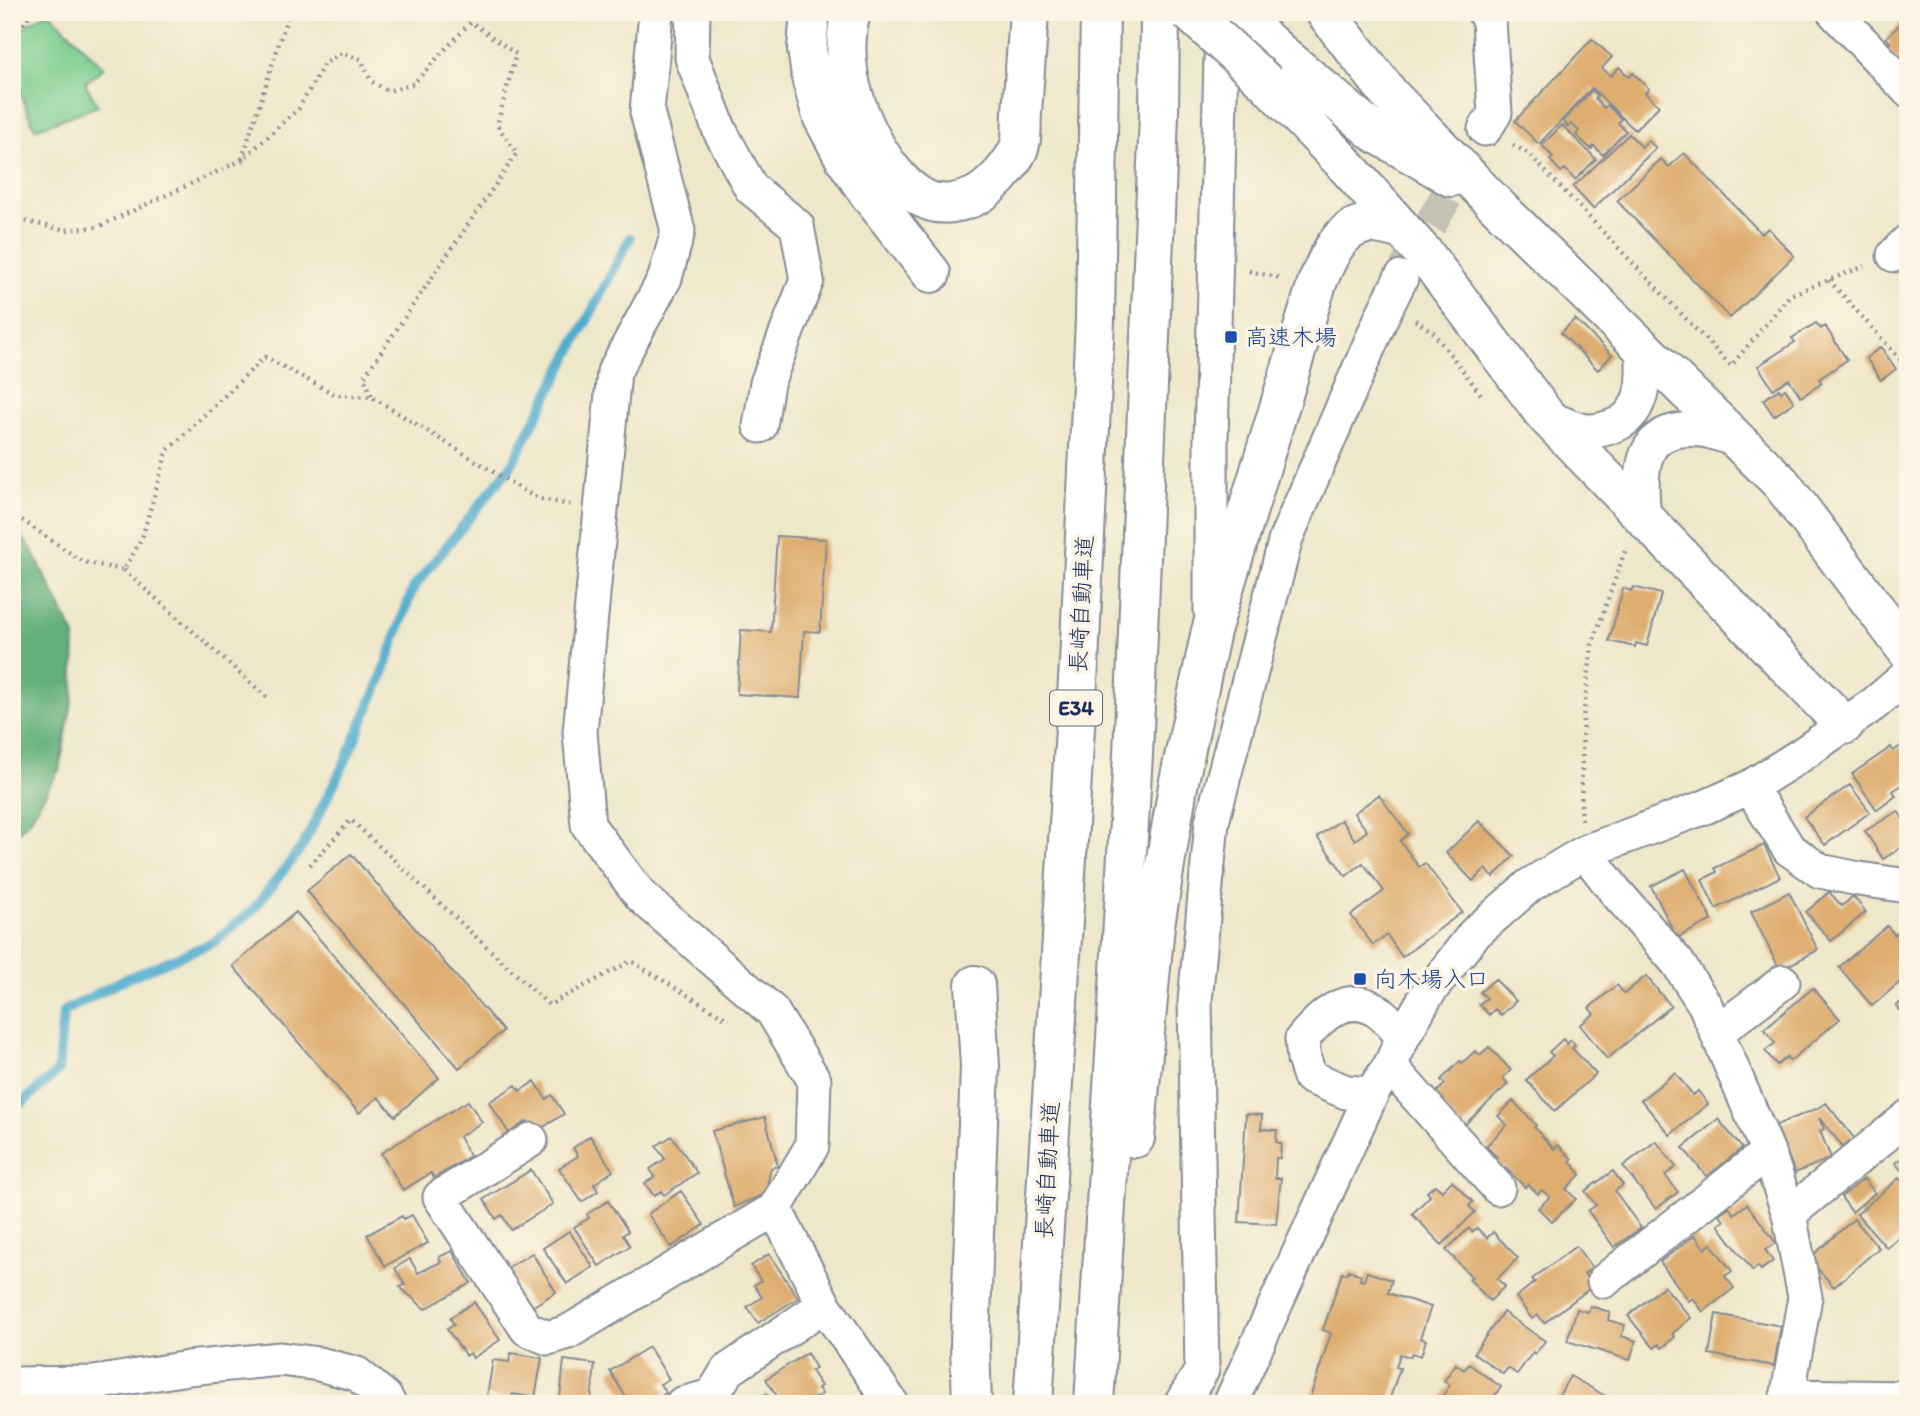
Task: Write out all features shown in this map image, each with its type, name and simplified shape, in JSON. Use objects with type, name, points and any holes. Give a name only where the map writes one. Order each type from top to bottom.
[{"type":"highway","points":[[810,12],[807,49],[821,116],[869,194],[931,273]]},
{"type":"highway","points":[[851,12],[845,39],[848,73],[856,106],[873,140],[895,175],[913,192],[931,201],[953,204],[976,196],[995,182],[1019,149],[1029,12]]},
{"type":"highway","name":"長崎自動車道","points":[[1032,1404],[1079,664],[1095,320],[1100,12]]},
{"type":"highway","name":"E34","points":[[1094,1404],[1133,755],[1159,115],[1160,12]]},
{"type":"highway","points":[[1189,12],[1374,132],[1494,203]]},
{"type":"highway","points":[[1235,12],[1341,160],[1426,256],[1635,533],[1844,725]]},
{"type":"highway","points":[[1325,12],[1391,95],[1494,203],[1781,483],[1908,652]]},
{"type":"highway","points":[[1111,1404],[1155,925],[1178,786],[1211,631],[1317,283],[1332,249],[1350,229],[1373,223],[1403,230]]},
{"type":"highway","points":[[972,1404],[970,1346],[980,1066],[975,985]]},
{"type":"street","points":[[531,1140],[440,1197],[527,1329],[548,1338],[568,1332],[774,1210],[813,1146],[814,1080],[772,1011],[641,896],[588,825],[580,732],[614,372],[665,278],[678,231],[648,112],[656,12]]},
{"type":"street","points":[[693,12],[692,58],[720,131],[751,188],[797,226],[807,280],[767,383],[761,426]]},
{"type":"street","points":[[1211,631],[1211,439],[1222,12]]},
{"type":"street","points":[[1483,12],[1489,21],[1496,113],[1485,129]]},
{"type":"street","points":[[1834,12],[1908,90]]},
{"type":"street","points":[[1181,1404],[1202,1370],[1195,1001],[1212,822],[1286,538],[1395,290]]},
{"type":"street","points":[[1546,416],[1582,430],[1602,430],[1620,425],[1635,410],[1641,394],[1644,373],[1642,348]]},
{"type":"street","points":[[1635,533],[1642,469],[1646,454],[1656,442],[1670,433],[1686,430],[1705,431],[1739,441]]},
{"type":"street","points":[[1230,1404],[1372,1094],[1426,996],[1474,934],[1530,886],[1585,852],[1751,787],[1874,704],[1908,675]]},
{"type":"street","points":[[1751,787],[1789,849],[1820,872],[1908,886]]},
{"type":"street","points":[[1585,852],[1677,962],[1705,1005],[1768,1152],[1789,1214],[1805,1297],[1787,1400],[1908,1398]]},
{"type":"street","points":[[1717,1032],[1783,982]]},
{"type":"street","points":[[1372,1094],[1346,1091],[1310,1077],[1304,1059],[1302,1039],[1317,1021],[1341,1004],[1357,1002],[1376,1010],[1396,1052],[1499,1188]]},
{"type":"street","points":[[1789,1214],[1908,1117]]},
{"type":"street","points":[[1604,1281],[1768,1152]]},
{"type":"street","points":[[774,1210],[824,1306],[892,1404]]},
{"type":"street","points":[[682,1404],[712,1396],[727,1371],[824,1306]]},
{"type":"street","points":[[12,1384],[94,1383],[188,1368],[280,1359],[319,1364],[356,1374],[385,1397],[389,1404]]},
{"type":"path","points":[[12,42],[31,12]]},
{"type":"path","points":[[242,160],[289,15]]},
{"type":"path","points":[[12,218],[64,230],[99,227],[242,160],[299,108],[324,64],[341,53],[361,59],[371,81],[388,91],[413,84],[471,22],[516,54],[497,125],[517,153],[363,377],[372,397]]},
{"type":"path","points":[[1485,129],[1530,154],[1731,366],[1790,295],[1901,248]]},
{"type":"path","points":[[1243,269],[1292,281]]},
{"type":"path","points":[[1829,280],[1908,368]]},
{"type":"path","points":[[1395,290],[1433,332],[1484,397]]},
{"type":"path","points":[[124,570],[142,538],[167,450],[265,357],[336,395],[372,397],[536,498],[600,512]]},
{"type":"path","points":[[12,511],[83,562],[124,570],[270,700]]},
{"type":"path","points":[[1585,852],[1581,806],[1583,718],[1592,645],[1635,533]]},
{"type":"path","points":[[310,865],[351,820],[549,1005],[631,961],[727,1018],[772,1011]]},
{"type":"green space","points":[[49,12],[104,68],[85,83],[98,106],[35,129],[12,74],[12,33]]},
{"type":"green space","points":[[12,527],[30,546],[75,636],[73,697],[59,770],[31,818],[12,839]]},
{"type":"building","points":[[1908,16],[1908,70],[1885,47],[1890,42],[1886,38]]},
{"type":"building","points":[[1592,39],[1612,57],[1602,68],[1611,76],[1619,67],[1629,77],[1633,73],[1649,89],[1645,93],[1659,106],[1635,130],[1592,88],[1539,144],[1515,121]]},
{"type":"building","points":[[1592,90],[1598,96],[1595,99],[1604,108],[1607,105],[1621,119],[1618,123],[1626,131],[1603,155],[1594,146],[1591,149],[1576,135],[1579,131],[1571,124],[1568,127],[1563,121]]},
{"type":"building","points":[[1562,125],[1596,159],[1575,180],[1565,169],[1561,172],[1542,145]]},
{"type":"building","points":[[1629,134],[1642,147],[1648,140],[1656,148],[1593,209],[1573,187]]},
{"type":"building","points":[[1684,153],[1762,234],[1768,228],[1794,256],[1730,318],[1617,201],[1661,159],[1669,167]]},
{"type":"building","points":[[1575,319],[1612,355],[1598,370],[1561,333]]},
{"type":"building","points":[[1816,323],[1821,329],[1825,326],[1847,360],[1819,379],[1822,383],[1801,397],[1789,379],[1773,389],[1758,366],[1795,342],[1792,338]]},
{"type":"building","points":[[1881,347],[1896,369],[1881,380],[1866,358]]},
{"type":"building","points":[[1779,389],[1781,392],[1785,389],[1794,402],[1774,416],[1763,400]]},
{"type":"building","points":[[777,536],[826,539],[820,632],[804,631],[800,698],[737,694],[741,630],[771,632]]},
{"type":"building","points":[[1633,587],[1661,594],[1647,646],[1636,643],[1635,647],[1609,641],[1623,588],[1631,591]]},
{"type":"building","points":[[1901,746],[1908,756],[1908,781],[1893,791],[1896,796],[1877,810],[1852,774],[1891,747],[1893,751]]},
{"type":"building","points":[[1850,785],[1870,812],[1825,845],[1804,817]]},
{"type":"building","points":[[1379,795],[1408,834],[1400,841],[1419,867],[1425,863],[1462,912],[1402,957],[1387,935],[1373,945],[1351,915],[1384,891],[1363,863],[1346,876],[1317,837],[1341,820],[1355,840],[1367,831],[1354,813]]},
{"type":"building","points":[[1898,811],[1908,827],[1908,843],[1883,859],[1865,831]]},
{"type":"building","points":[[1479,821],[1514,856],[1493,877],[1485,869],[1473,881],[1446,853]]},
{"type":"building","points":[[1764,845],[1780,877],[1716,909],[1702,880],[1717,872],[1715,868]]},
{"type":"building","points":[[351,854],[503,1031],[459,1068],[307,891]]},
{"type":"building","points":[[1685,869],[1712,920],[1677,938],[1651,886]]},
{"type":"building","points":[[1789,892],[1818,950],[1780,970],[1751,912]]},
{"type":"building","points":[[1829,892],[1842,906],[1853,896],[1866,912],[1831,941],[1806,912]]},
{"type":"building","points":[[296,912],[439,1078],[395,1116],[378,1097],[359,1113],[233,966]]},
{"type":"building","points":[[1887,926],[1895,935],[1903,928],[1908,934],[1908,975],[1872,1006],[1839,967]]},
{"type":"building","points":[[1646,976],[1671,1006],[1607,1059],[1580,1025],[1594,1014],[1589,1008],[1617,985],[1624,994]]},
{"type":"building","points":[[1495,979],[1516,1001],[1501,1015],[1495,1009],[1489,1015],[1479,1004],[1487,998],[1480,992]]},
{"type":"building","points":[[1813,988],[1840,1019],[1790,1061],[1787,1057],[1777,1065],[1765,1051],[1775,1043],[1764,1029]]},
{"type":"building","points":[[1908,997],[1908,1020],[1896,1006]]},
{"type":"building","points":[[1563,1039],[1567,1044],[1571,1040],[1575,1045],[1572,1048],[1596,1074],[1555,1111],[1526,1080],[1553,1056],[1549,1052]]},
{"type":"building","points":[[1489,1047],[1511,1070],[1503,1078],[1508,1084],[1462,1127],[1433,1096],[1445,1084],[1441,1080],[1460,1061],[1462,1063],[1475,1051],[1480,1055]]},
{"type":"building","points":[[1675,1073],[1693,1095],[1698,1091],[1708,1104],[1670,1135],[1641,1100]]},
{"type":"building","points":[[535,1081],[546,1099],[552,1095],[564,1114],[534,1133],[527,1121],[509,1133],[489,1102],[516,1085],[520,1091]]},
{"type":"building","points":[[468,1101],[482,1122],[459,1137],[470,1156],[434,1178],[431,1173],[403,1190],[381,1153]]},
{"type":"building","points":[[1513,1101],[1554,1149],[1558,1145],[1572,1159],[1570,1162],[1581,1174],[1566,1189],[1576,1199],[1552,1222],[1538,1208],[1550,1197],[1542,1190],[1538,1194],[1528,1184],[1525,1187],[1505,1167],[1503,1170],[1495,1162],[1498,1158],[1486,1146],[1507,1125],[1498,1116]]},
{"type":"building","points":[[1826,1103],[1855,1139],[1844,1148],[1819,1118],[1824,1129],[1820,1131],[1831,1158],[1795,1173],[1776,1125]]},
{"type":"building","points":[[1246,1114],[1262,1115],[1261,1129],[1277,1130],[1276,1142],[1281,1143],[1280,1158],[1276,1158],[1275,1178],[1281,1178],[1276,1224],[1239,1222]]},
{"type":"building","points":[[765,1117],[778,1166],[771,1168],[765,1194],[734,1207],[712,1131]]},
{"type":"building","points":[[1718,1119],[1742,1148],[1707,1177],[1683,1148]]},
{"type":"building","points":[[590,1136],[613,1171],[594,1184],[598,1191],[582,1202],[559,1168],[578,1156],[573,1148]]},
{"type":"building","points":[[672,1136],[697,1173],[664,1195],[661,1191],[654,1196],[645,1183],[655,1177],[650,1169],[665,1159],[656,1146]]},
{"type":"building","points":[[1656,1141],[1676,1167],[1665,1175],[1678,1192],[1656,1209],[1623,1166]]},
{"type":"building","points":[[1908,1153],[1908,1178],[1895,1163]]},
{"type":"building","points":[[531,1170],[553,1204],[511,1230],[502,1215],[496,1219],[484,1199]]},
{"type":"building","points":[[1613,1171],[1623,1185],[1615,1191],[1641,1228],[1614,1247],[1588,1211],[1596,1205],[1585,1191]]},
{"type":"building","points":[[1899,1178],[1908,1188],[1908,1230],[1887,1248],[1857,1214]]},
{"type":"building","points":[[1864,1179],[1875,1193],[1852,1212],[1841,1197]]},
{"type":"building","points":[[1452,1181],[1473,1202],[1469,1206],[1475,1212],[1442,1245],[1412,1214],[1430,1196],[1427,1192],[1435,1185],[1442,1191]]},
{"type":"building","points":[[681,1191],[704,1225],[671,1247],[648,1214]]},
{"type":"building","points":[[608,1201],[628,1231],[623,1235],[630,1246],[599,1266],[574,1227],[589,1218],[587,1214]]},
{"type":"building","points":[[1747,1204],[1776,1243],[1765,1250],[1773,1261],[1761,1270],[1758,1266],[1753,1271],[1718,1225],[1724,1221],[1719,1214],[1729,1207],[1734,1214]]},
{"type":"building","points":[[412,1215],[428,1243],[385,1266],[367,1235],[402,1216],[404,1219]]},
{"type":"building","points":[[1854,1219],[1879,1248],[1834,1287],[1811,1261],[1812,1256]]},
{"type":"building","points":[[1469,1228],[1472,1232],[1477,1228],[1487,1238],[1493,1232],[1518,1258],[1497,1279],[1505,1286],[1490,1301],[1446,1250]]},
{"type":"building","points":[[569,1231],[593,1267],[567,1284],[543,1248]]},
{"type":"building","points":[[1695,1235],[1705,1249],[1711,1244],[1732,1271],[1725,1276],[1734,1288],[1703,1312],[1693,1298],[1689,1301],[1660,1262]]},
{"type":"building","points":[[1576,1246],[1592,1268],[1584,1274],[1593,1286],[1544,1323],[1538,1315],[1532,1319],[1516,1297],[1535,1282],[1532,1279]]},
{"type":"building","points":[[452,1251],[471,1283],[425,1309],[400,1287],[405,1285],[395,1268],[410,1259],[418,1273],[441,1262],[439,1257]]},
{"type":"building","points":[[532,1253],[556,1292],[532,1307],[507,1268]]},
{"type":"building","points":[[769,1254],[798,1298],[758,1323],[747,1307],[762,1297],[754,1285],[761,1281],[751,1266]]},
{"type":"building","points":[[1349,1270],[1361,1275],[1360,1280],[1364,1281],[1367,1272],[1392,1280],[1388,1293],[1431,1307],[1420,1338],[1426,1340],[1421,1356],[1412,1353],[1410,1357],[1400,1354],[1396,1367],[1400,1368],[1388,1404],[1317,1404],[1309,1401],[1331,1333],[1323,1330],[1342,1273],[1347,1274]]},
{"type":"building","points":[[1664,1286],[1691,1318],[1672,1334],[1675,1337],[1662,1348],[1659,1344],[1654,1348],[1628,1316]]},
{"type":"building","points":[[474,1302],[500,1340],[473,1358],[470,1353],[466,1356],[447,1329],[454,1325],[450,1318]]},
{"type":"building","points":[[1590,1306],[1610,1312],[1608,1320],[1625,1325],[1621,1336],[1636,1341],[1630,1360],[1567,1341],[1577,1309],[1588,1312]]},
{"type":"building","points":[[1503,1312],[1545,1341],[1517,1374],[1508,1368],[1503,1374],[1474,1353]]},
{"type":"building","points":[[1716,1314],[1781,1326],[1774,1366],[1709,1354]]},
{"type":"building","points":[[649,1347],[669,1379],[660,1384],[666,1393],[648,1404],[643,1404],[640,1399],[635,1403],[632,1399],[628,1401],[610,1371]]},
{"type":"building","points":[[511,1353],[542,1358],[535,1398],[513,1394],[512,1400],[487,1396],[493,1360],[509,1362]]},
{"type":"building","points":[[807,1353],[816,1368],[811,1371],[821,1386],[818,1388],[822,1394],[806,1404],[782,1404],[766,1379]]},
{"type":"building","points":[[564,1360],[595,1364],[591,1401],[560,1398]]},
{"type":"building","points":[[1456,1364],[1464,1370],[1469,1364],[1501,1387],[1488,1404],[1447,1404],[1440,1399],[1450,1385],[1444,1381]]},
{"type":"building","points":[[1570,1376],[1616,1402],[1615,1404],[1554,1404]]},
{"type":"building","points":[[767,1394],[774,1404],[754,1404]]},
{"type":"waterway","points":[[12,1112],[58,1071],[63,1012],[125,979],[214,942],[251,912],[302,847],[345,762],[381,679],[413,588],[511,466],[630,238]]},
{"type":"tunnel","points":[[1405,269],[1485,129]]},
{"type":"place","name":"高速木場","points":[[1231,337]]},
{"type":"place","name":"向木場入口","points":[[1360,979]]}]
